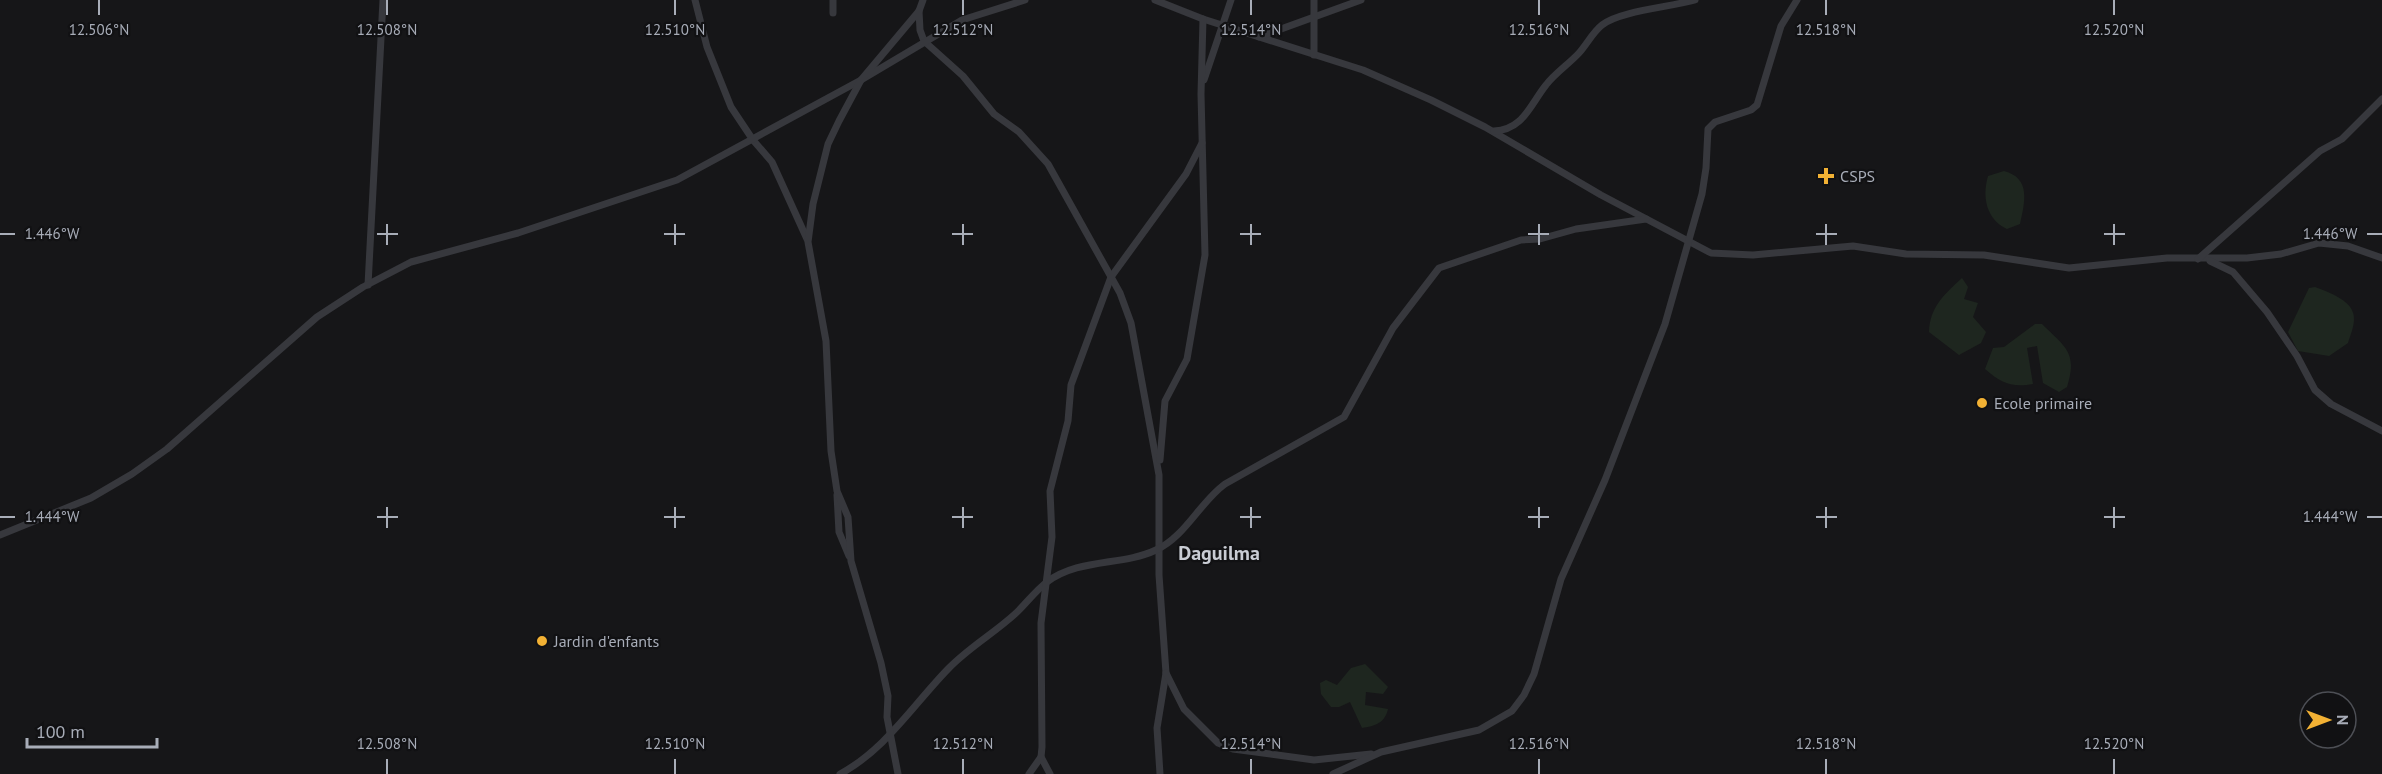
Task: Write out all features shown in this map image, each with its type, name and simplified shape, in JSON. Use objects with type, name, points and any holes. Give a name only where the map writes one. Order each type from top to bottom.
[{"type":"street","points":[[368,285],[383,0]]},
{"type":"street","points":[[695,0],[718,77],[731,107],[753,140],[772,162],[808,242],[826,341],[831,451],[837,491],[839,532],[851,561],[881,663],[888,696],[887,717],[898,774]]},
{"type":"street","points":[[833,0],[833,14]]},
{"type":"street","points":[[808,242],[813,204],[828,144],[861,80],[919,11],[923,0]]},
{"type":"street","points":[[0,535],[92,498],[132,474],[167,449],[317,317],[368,285],[411,262],[518,233],[667,184],[753,140],[861,80],[962,20],[1024,0]]},
{"type":"street","points":[[1155,0],[1203,19],[1363,70],[1491,130],[1688,243],[1711,253],[1753,255],[1853,246],[1906,254],[2002,257],[2069,268],[2167,258],[2207,260],[2281,254],[2319,243],[2348,246],[2382,258]]},
{"type":"street","points":[[1202,85],[1232,0]]},
{"type":"street","points":[[1314,0],[1314,56]]},
{"type":"street","points":[[1259,37],[1361,0]]},
{"type":"street","points":[[1491,130],[1507,130],[1525,116],[1547,83],[1574,58],[1602,25],[1617,16],[1671,7],[1695,0]]},
{"type":"street","points":[[1167,673],[1185,709],[1218,743],[1233,749],[1314,760],[1381,752],[1479,730],[1512,711],[1524,695],[1534,674],[1562,579],[1605,480],[1657,347],[1688,243],[1706,168],[1708,129],[1715,122],[1751,110],[1757,105],[1781,26],[1797,0]]},
{"type":"street","points":[[919,11],[924,41],[963,76],[994,114],[1019,132],[1048,164],[1111,277],[1131,323],[1159,475]]},
{"type":"street","points":[[1160,774],[1157,728],[1167,673],[1159,549],[1159,475],[1165,401],[1190,348],[1205,255],[1202,143],[1203,19]]},
{"type":"street","points":[[2198,259],[2320,152],[2342,139],[2382,99]]},
{"type":"street","points":[[1050,774],[1041,758],[1041,623],[1052,537],[1050,491],[1068,421],[1071,385],[1111,277],[1186,174],[1202,143]]},
{"type":"street","points":[[840,774],[890,734],[948,669],[1014,615],[1048,581],[1086,565],[1138,557],[1159,549],[1179,532],[1219,488],[1344,417],[1393,328],[1439,268],[1521,240],[1540,239],[1576,229],[1646,219]]},
{"type":"street","points":[[2207,260],[2233,272],[2267,312],[2297,356],[2315,390],[2331,405],[2382,431]]},
{"type":"street","points":[[837,491],[848,517],[851,561]]},
{"type":"street","points":[[1333,774],[1381,752]]},
{"type":"street","points":[[1029,774],[1041,758]]},
{"type":"shaded area","points":[[2004,171],[2019,179],[2024,192],[2020,224],[2007,229],[2000,225],[1990,213],[1985,192],[1988,176]]},
{"type":"shaded area","points":[[1962,278],[1968,287],[1964,299],[1978,303],[1973,317],[1986,332],[1981,343],[1959,355],[1929,332],[1935,308],[1944,295]]},
{"type":"shaded area","points":[[2315,287],[2346,302],[2353,313],[2353,325],[2348,343],[2329,356],[2298,351],[2288,332],[2309,288]]},
{"type":"shaded area","points":[[2035,324],[2042,324],[2063,345],[2070,358],[2071,366],[2067,387],[2059,392],[2043,383],[2037,346],[2027,348],[2033,384],[2013,385],[1996,378],[1985,369],[1993,348],[2004,347]]},
{"type":"shaded area","points":[[1365,664],[1388,687],[1383,694],[1366,692],[1365,705],[1388,709],[1387,714],[1379,723],[1362,728],[1350,702],[1339,707],[1331,707],[1321,694],[1320,683],[1326,680],[1337,685],[1351,668]]},
{"type":"place","name":"CSPS","points":[[1826,176]]},
{"type":"place","name":"Ecole primaire","points":[[1982,403]]},
{"type":"place","name":"Jardin d'enfants","points":[[542,641]]},
{"type":"district","name":"Daguilma","points":[[1219,553]]}]
